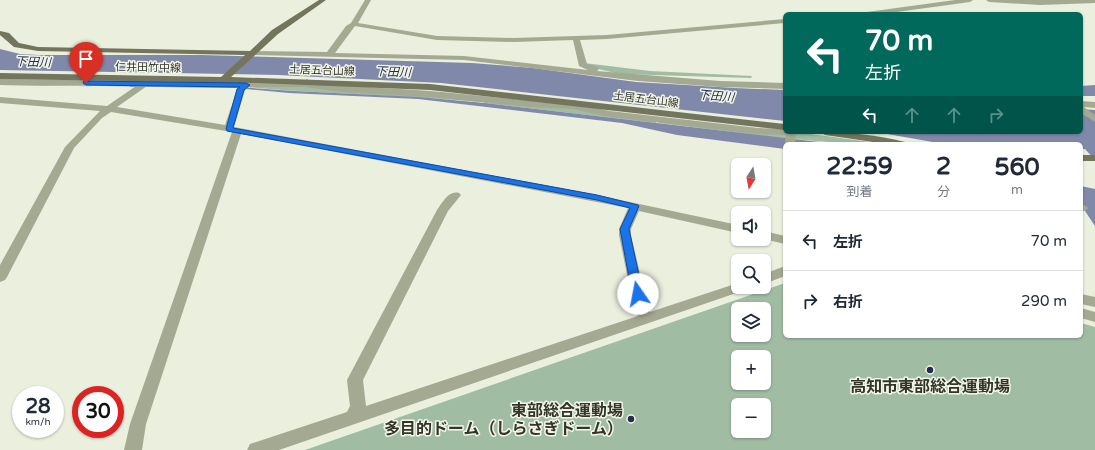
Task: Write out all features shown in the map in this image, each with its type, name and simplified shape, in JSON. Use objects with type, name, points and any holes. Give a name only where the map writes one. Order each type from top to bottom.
[{"type":"main road","points":[[226,78],[275,32],[323,0]]},
{"type":"main road","points":[[0,32],[18,45],[38,49],[253,52]]},
{"type":"main road","name":"仁井田竹中線","points":[[0,76],[226,78]]},
{"type":"main road","name":"土居五台山線","points":[[226,78],[306,83],[430,87],[574,105],[783,127]]},
{"type":"main road","points":[[840,134],[891,142]]},
{"type":"street","points":[[329,55],[349,28],[354,24],[368,0]]},
{"type":"street","points":[[882,12],[970,0]]},
{"type":"street","points":[[989,0],[1040,3],[1095,1]]},
{"type":"street","points":[[354,24],[401,33],[447,39],[514,40],[576,38],[783,21]]},
{"type":"street","points":[[576,38],[583,66],[620,75],[755,79],[783,82]]},
{"type":"street","points":[[447,39],[450,41],[455,58]]},
{"type":"street","points":[[253,52],[455,58],[670,81],[783,86]]},
{"type":"street","points":[[0,82],[244,87],[306,83]]},
{"type":"street","points":[[0,277],[70,147],[99,116],[141,86]]},
{"type":"street","points":[[133,450],[138,424],[233,130],[244,87]]},
{"type":"street","points":[[1083,102],[1095,99]]},
{"type":"street","points":[[0,100],[111,108],[597,198],[731,227]]},
{"type":"street","points":[[1083,102],[1095,104]]},
{"type":"street","points":[[574,105],[610,114],[789,136]]},
{"type":"street","points":[[1083,110],[1095,119]]},
{"type":"street","points":[[356,408],[355,380],[443,210],[455,195]]},
{"type":"street","points":[[635,206],[625,229],[625,235],[641,309],[647,318]]},
{"type":"street","points":[[771,237],[783,240]]},
{"type":"street","points":[[771,276],[783,272]]},
{"type":"street","points":[[256,450],[356,408],[647,318],[731,290]]},
{"type":"street","points":[[1083,299],[1095,302]]},
{"type":"street","points":[[1083,314],[1095,317]]},
{"type":"green space","points":[[584,63],[650,71],[752,76],[751,78],[620,74],[585,66]]},
{"type":"green space","points":[[307,86],[483,100],[481,102],[246,87]]},
{"type":"green space","points":[[485,101],[557,106],[656,121],[656,123],[484,103]]},
{"type":"green space","points":[[659,121],[783,133],[786,134],[788,139],[659,123]]},
{"type":"green space","points":[[795,134],[811,134],[870,142],[828,142],[794,139]]},
{"type":"green space","name":"高知市東部総合運動場","points":[[783,284],[783,338],[1083,338],[1083,324],[1095,327],[1095,450],[305,450],[753,294],[771,294],[771,288]]},
{"type":"water","name":"下田川","points":[[0,49],[20,54],[39,55],[201,55],[472,63],[533,68],[636,82],[783,90],[783,121],[441,83],[278,75],[0,70]]},
{"type":"water","points":[[0,84],[96,86],[0,85]]},
{"type":"water","points":[[1095,85],[1095,96],[1083,96],[1083,86]]},
{"type":"water","points":[[130,86],[237,87],[419,97],[485,103],[819,142],[783,142],[783,149],[677,135],[622,123],[418,99],[289,93],[236,88]]},
{"type":"water","points":[[1083,109],[1095,110],[1095,160],[1085,149],[1083,149],[1083,142],[933,142],[887,134],[1083,134]]},
{"type":"water","points":[[1083,186],[1095,189],[1095,226],[1083,208]]},
{"type":"place","name":"高知市東部総合運動場","points":[[930,370]]},
{"type":"place","name":"東部総合運動場 多目的ドーム（しらさぎドーム）","points":[[631,419]]},
{"type":"route","points":[[86,83],[246,85],[241,89],[229,129],[635,206],[625,229],[625,235],[638,294]]}]
